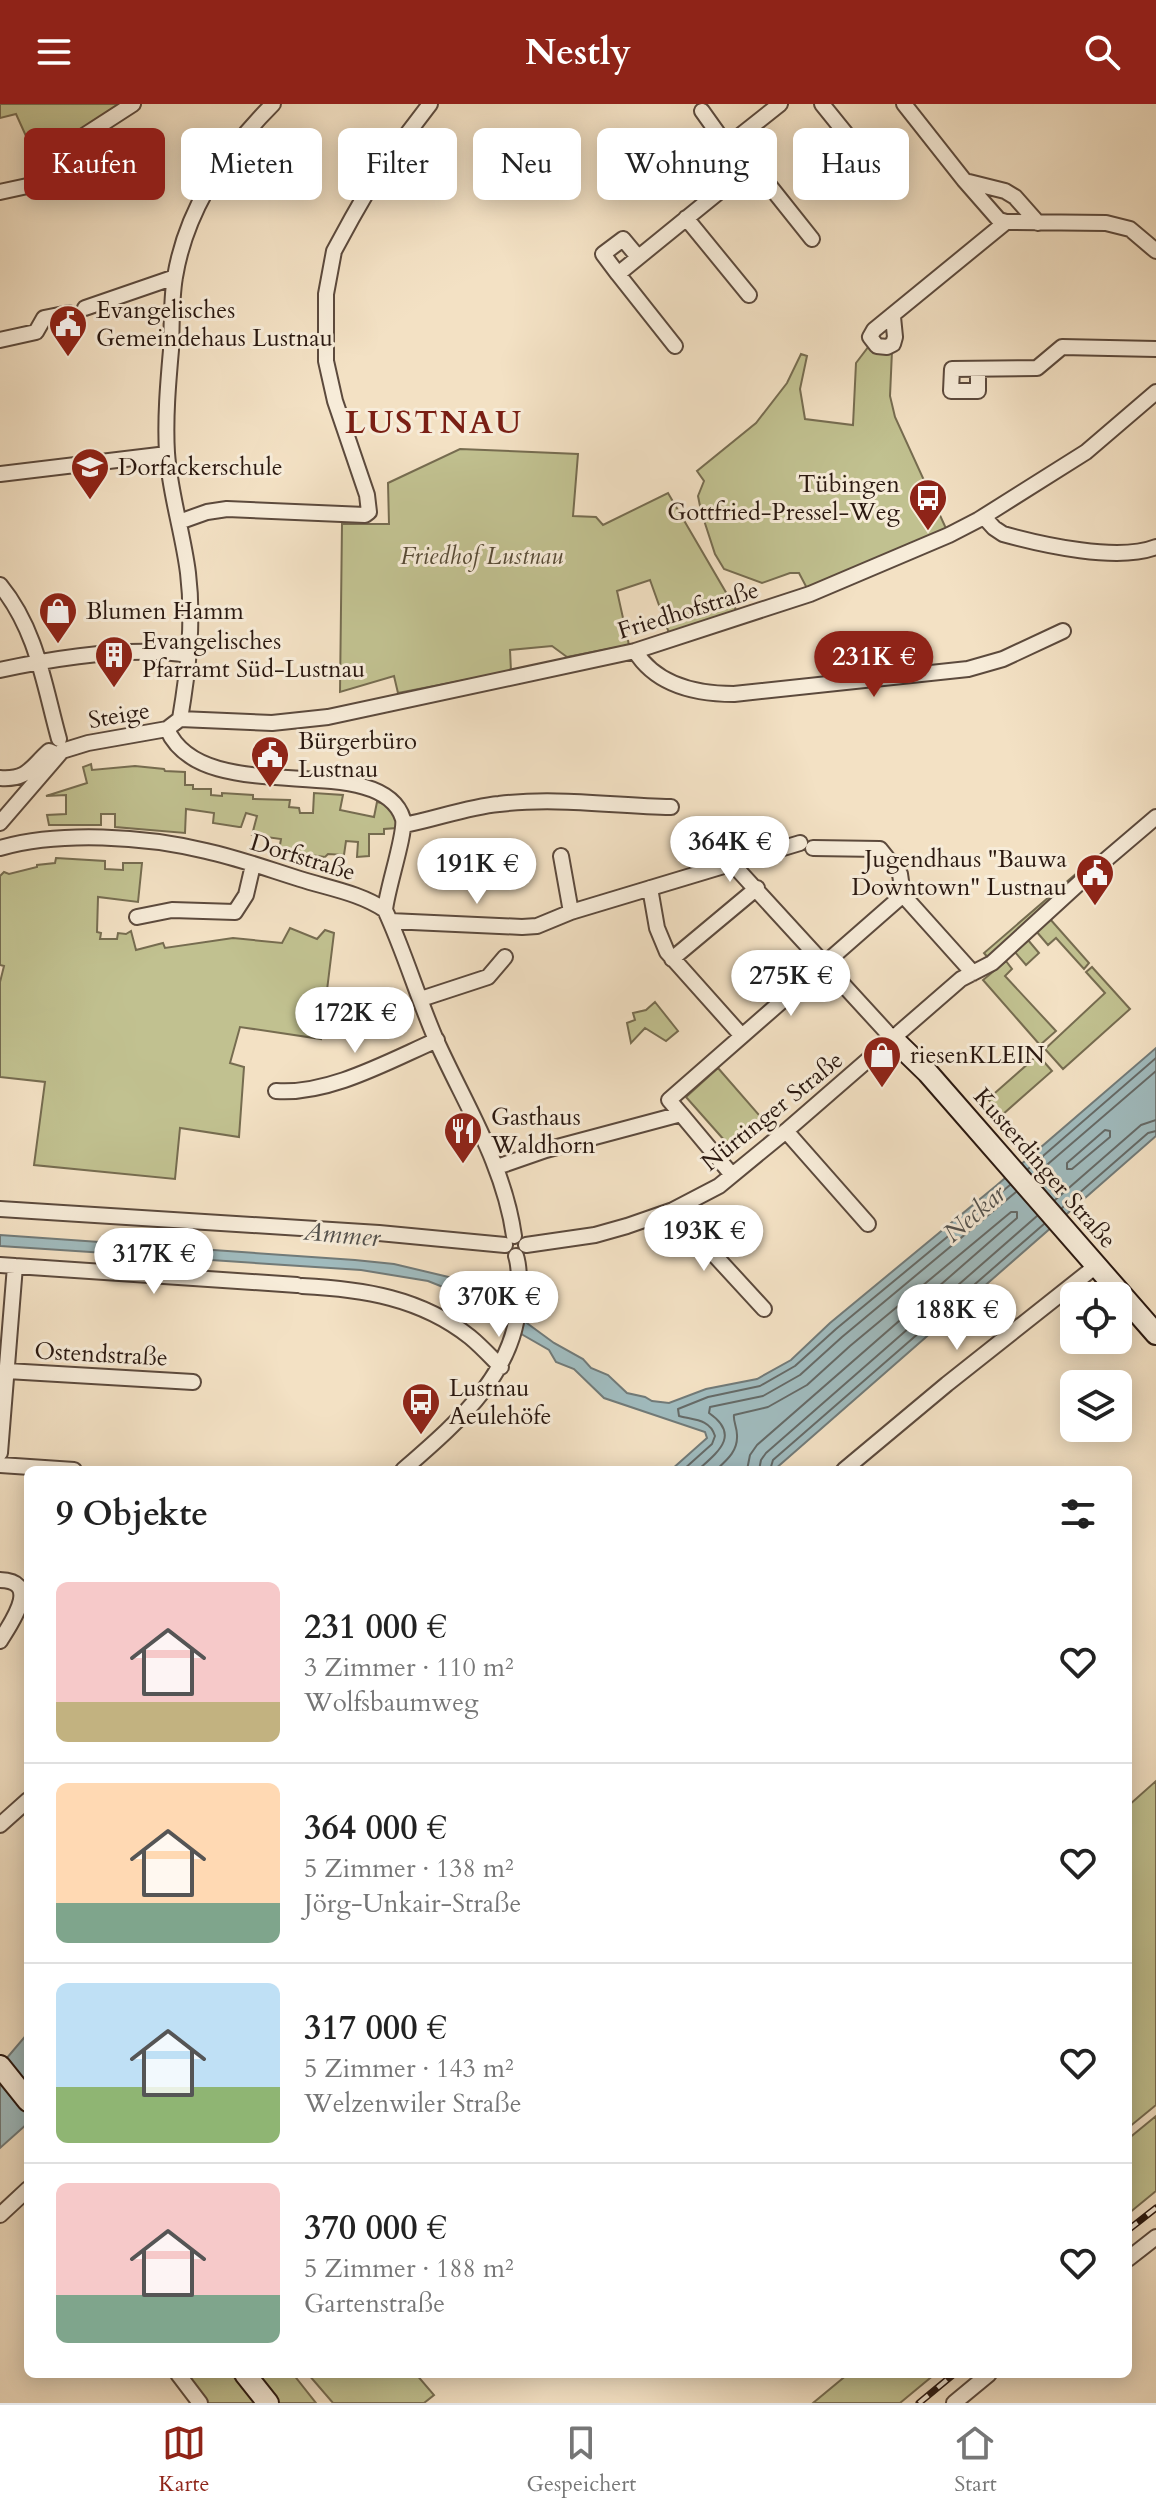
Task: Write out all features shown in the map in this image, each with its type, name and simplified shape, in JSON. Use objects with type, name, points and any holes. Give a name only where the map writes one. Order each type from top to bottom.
[{"type":"street","points":[[0,192],[32,185],[45,178],[82,137],[133,104]]},
{"type":"street","points":[[167,729],[180,719],[188,655],[190,598],[167,454],[175,277],[183,243],[195,213],[221,164],[273,104]]},
{"type":"street","points":[[179,522],[227,509],[365,515],[369,512],[367,495],[335,401],[326,361],[326,294],[334,251],[352,218],[379,171],[430,104]]},
{"type":"street","points":[[749,128],[780,104]]},
{"type":"street","points":[[822,104],[841,128]]},
{"type":"street","points":[[904,104],[994,216],[1006,222],[1106,223],[1130,229],[1156,251]]},
{"type":"street","points":[[702,111],[717,128]]},
{"type":"street","points":[[964,180],[1005,191],[1015,197],[1038,223]]},
{"type":"street","points":[[987,205],[990,192],[996,190]]},
{"type":"street","points":[[777,196],[812,239]]},
{"type":"street","points":[[618,274],[708,200]]},
{"type":"street","points":[[686,218],[749,295]]},
{"type":"street","points":[[893,317],[1006,222]]},
{"type":"street","points":[[638,257],[623,239],[603,254],[675,346]]},
{"type":"street","points":[[85,308],[175,277]]},
{"type":"street","points":[[0,340],[36,332],[44,318],[69,313]]},
{"type":"street","points":[[978,369],[1037,368],[1062,347],[1156,349]]},
{"type":"street","name":"Friedhofstraße","points":[[180,719],[260,723],[310,720],[635,651],[834,586],[984,517],[1086,452],[1156,392]]},
{"type":"street","points":[[0,474],[167,454]]},
{"type":"street","points":[[984,517],[1003,534],[1088,551],[1127,554],[1156,547]]},
{"type":"street","points":[[0,586],[29,632],[40,661],[59,739]]},
{"type":"street","points":[[635,651],[650,669],[677,685],[700,692],[734,694],[968,669],[1003,659],[1063,631]]},
{"type":"street","points":[[0,670],[40,661],[152,653],[188,655]]},
{"type":"street","name":"Steige","points":[[0,778],[33,769],[49,751],[58,755],[68,748],[88,743],[167,729],[182,750],[214,768],[236,774],[314,779],[375,792],[392,802],[404,825]]},
{"type":"street","points":[[0,823],[58,755]]},
{"type":"street","points":[[407,1466],[449,1429],[501,1367],[517,1323],[519,1285],[511,1216],[497,1167],[437,1040],[388,916],[387,894],[404,825],[475,808],[522,802],[671,807]]},
{"type":"street","name":"Nürtinger Straße","points":[[0,1209],[379,1233],[515,1246],[603,1233],[641,1222],[706,1193],[732,1175],[961,979],[992,963],[1156,817]]},
{"type":"street","name":"Dorfstraße","points":[[0,848],[45,838],[96,838],[203,850],[369,901],[388,916]]},
{"type":"street","points":[[388,916],[537,926],[571,912],[650,888],[806,846],[880,849],[900,874],[903,895],[973,973]]},
{"type":"street","points":[[561,856],[571,912]]},
{"type":"street","points":[[137,917],[172,910],[235,912],[246,895],[253,865]]},
{"type":"street","points":[[739,871],[893,1039]]},
{"type":"street","points":[[650,888],[662,942],[672,959],[742,1036]]},
{"type":"street","points":[[672,959],[757,888]]},
{"type":"street","points":[[732,1175],[669,1100],[903,895]]},
{"type":"street","points":[[421,999],[488,977],[505,957]]},
{"type":"street","name":"Kusterdinger Straße","points":[[893,1039],[920,1065],[1156,1334]]},
{"type":"street","points":[[276,1091],[301,1091],[329,1084],[437,1040]]},
{"type":"street","points":[[497,1167],[537,1152],[681,1114]]},
{"type":"street","points":[[786,1131],[868,1224]]},
{"type":"street","points":[[673,1210],[764,1309]]},
{"type":"street","points":[[0,1453],[7,1371],[7,1266],[361,1290],[421,1307],[471,1337],[501,1367]]},
{"type":"street","points":[[849,1466],[1096,1266]]},
{"type":"street","name":"Ostendstraße","points":[[7,1371],[193,1382]]},
{"type":"street","points":[[0,1465],[24,1467]]},
{"type":"street","points":[[0,1580],[12,1581],[17,1585],[21,1599],[0,1641]]},
{"type":"street","points":[[0,1825],[24,1804]]},
{"type":"street","points":[[0,2066],[24,2096]]},
{"type":"street","points":[[0,2215],[24,2193]]},
{"type":"street","points":[[1132,2256],[1156,2237]]},
{"type":"street","points":[[181,2378],[200,2403]]},
{"type":"street","points":[[248,2378],[268,2403]]},
{"type":"street","points":[[954,2403],[984,2378]]},
{"type":"green space","points":[[0,104],[134,104],[96,128],[24,128],[24,132],[16,114],[0,118]]},
{"type":"green space","points":[[872,342],[892,351],[890,396],[895,417],[949,535],[810,594],[799,573],[762,583],[724,569],[715,554],[701,511],[698,496],[704,481],[697,471],[756,423],[787,383],[801,354],[807,356],[800,389],[805,419],[853,425],[856,363]]},
{"type":"green space","name":"Friedhof Lustnau","points":[[460,449],[578,454],[573,516],[596,517],[603,525],[668,493],[738,613],[669,633],[650,580],[617,591],[629,645],[567,657],[552,646],[510,650],[511,671],[398,693],[394,676],[340,692],[342,524],[389,524],[388,483]]},
{"type":"green space","points":[[91,764],[92,770],[135,766],[185,772],[185,785],[193,785],[193,789],[211,789],[211,795],[222,796],[222,793],[253,795],[253,799],[290,800],[289,807],[299,808],[300,813],[313,813],[314,793],[343,795],[340,810],[374,817],[377,802],[392,811],[397,828],[384,829],[384,834],[369,834],[369,856],[357,857],[358,842],[346,841],[344,855],[328,854],[325,857],[279,851],[281,839],[252,835],[257,816],[246,813],[239,827],[213,823],[214,813],[186,809],[185,833],[115,827],[115,814],[101,814],[101,825],[49,825],[47,815],[66,814],[66,795],[46,796],[87,783],[83,767]]},
{"type":"green space","points":[[56,858],[105,861],[105,869],[123,870],[123,863],[142,863],[138,902],[98,897],[97,932],[101,933],[100,939],[117,939],[118,933],[131,931],[136,950],[163,943],[165,948],[233,938],[282,943],[290,928],[317,939],[325,930],[334,933],[321,1039],[240,1027],[230,1063],[244,1067],[239,1137],[180,1128],[175,1179],[34,1165],[45,1082],[0,1077],[0,982],[4,966],[0,965],[0,876],[4,872],[9,874],[55,863]]},
{"type":"green space","points":[[1092,860],[1076,879],[989,959],[984,953]]},
{"type":"green space","points":[[1050,919],[1089,963],[1084,969],[1056,938],[1048,945],[1036,931]]},
{"type":"green space","points":[[1028,940],[1039,953],[1026,965],[1015,952]]},
{"type":"green space","points":[[1006,961],[1012,969],[1005,976],[1056,1031],[1040,1045],[983,980]]},
{"type":"green space","points":[[1092,967],[1130,1009],[1063,1069],[1045,1049],[1105,993],[1086,972]]},
{"type":"green space","points":[[655,1002],[678,1031],[666,1041],[645,1028],[631,1043],[627,1023],[635,1020],[633,1013],[646,1010]]},
{"type":"green space","points":[[1038,1055],[1052,1071],[1002,1115],[988,1099]]},
{"type":"green space","points":[[718,1068],[765,1122],[733,1150],[686,1097]]},
{"type":"green space","points":[[1156,1781],[1156,2105],[1132,2125],[1132,1802]]},
{"type":"green space","points":[[1156,2116],[1156,2191],[1132,2211],[1132,2136]]},
{"type":"green space","points":[[187,2378],[296,2378],[316,2403],[207,2403]]},
{"type":"green space","points":[[311,2378],[419,2378],[434,2395],[424,2403],[333,2403]]},
{"type":"green space","points":[[843,2378],[930,2378],[900,2403],[813,2403]]},
{"type":"water","name":"Neckar","points":[[1156,1048],[1156,1136],[779,1466],[676,1466],[707,1438],[705,1432],[604,1398],[574,1369],[556,1362],[549,1350],[523,1335],[478,1301],[428,1281],[361,1270],[0,1246],[0,1235],[394,1264],[457,1279],[486,1293],[554,1343],[583,1359],[591,1368],[608,1375],[627,1393],[669,1403],[706,1389],[757,1379],[791,1360],[830,1323]]},
{"type":"water","points":[[24,2038],[24,2127],[0,2148],[0,2066]]},
{"type":"railway","points":[[1132,2227],[1156,2208]]},
{"type":"railway","points":[[919,2403],[949,2378]]},
{"type":"place","name":"Evangelisches Gemeindehaus Lustnau","points":[[68,358]]},
{"type":"place","name":"Dorfackerschule","points":[[90,501]]},
{"type":"place","name":"Tübingen Gottfried-Pressel-Weg","points":[[928,532]]},
{"type":"place","name":"Blumen Hamm","points":[[58,645]]},
{"type":"place","name":"Evangelisches Pfarramt Süd-Lustnau","points":[[114,689]]},
{"type":"place","name":"Bürgerbüro Lustnau","points":[[270,789]]},
{"type":"place","name":"Jugendhaus \"Bauwa Downtown\" Lustnau","points":[[1095,907]]},
{"type":"place","name":"riesenKLEIN","points":[[882,1089]]},
{"type":"place","name":"Gasthaus Waldhorn","points":[[463,1165]]},
{"type":"place","name":"Lustnau Aeulehöfe","points":[[421,1436]]},
{"type":"district","name":"LUSTNAU","points":[[434,422]]},
{"type":"water label","name":"Ammer","points":[[342,1234]]}]
